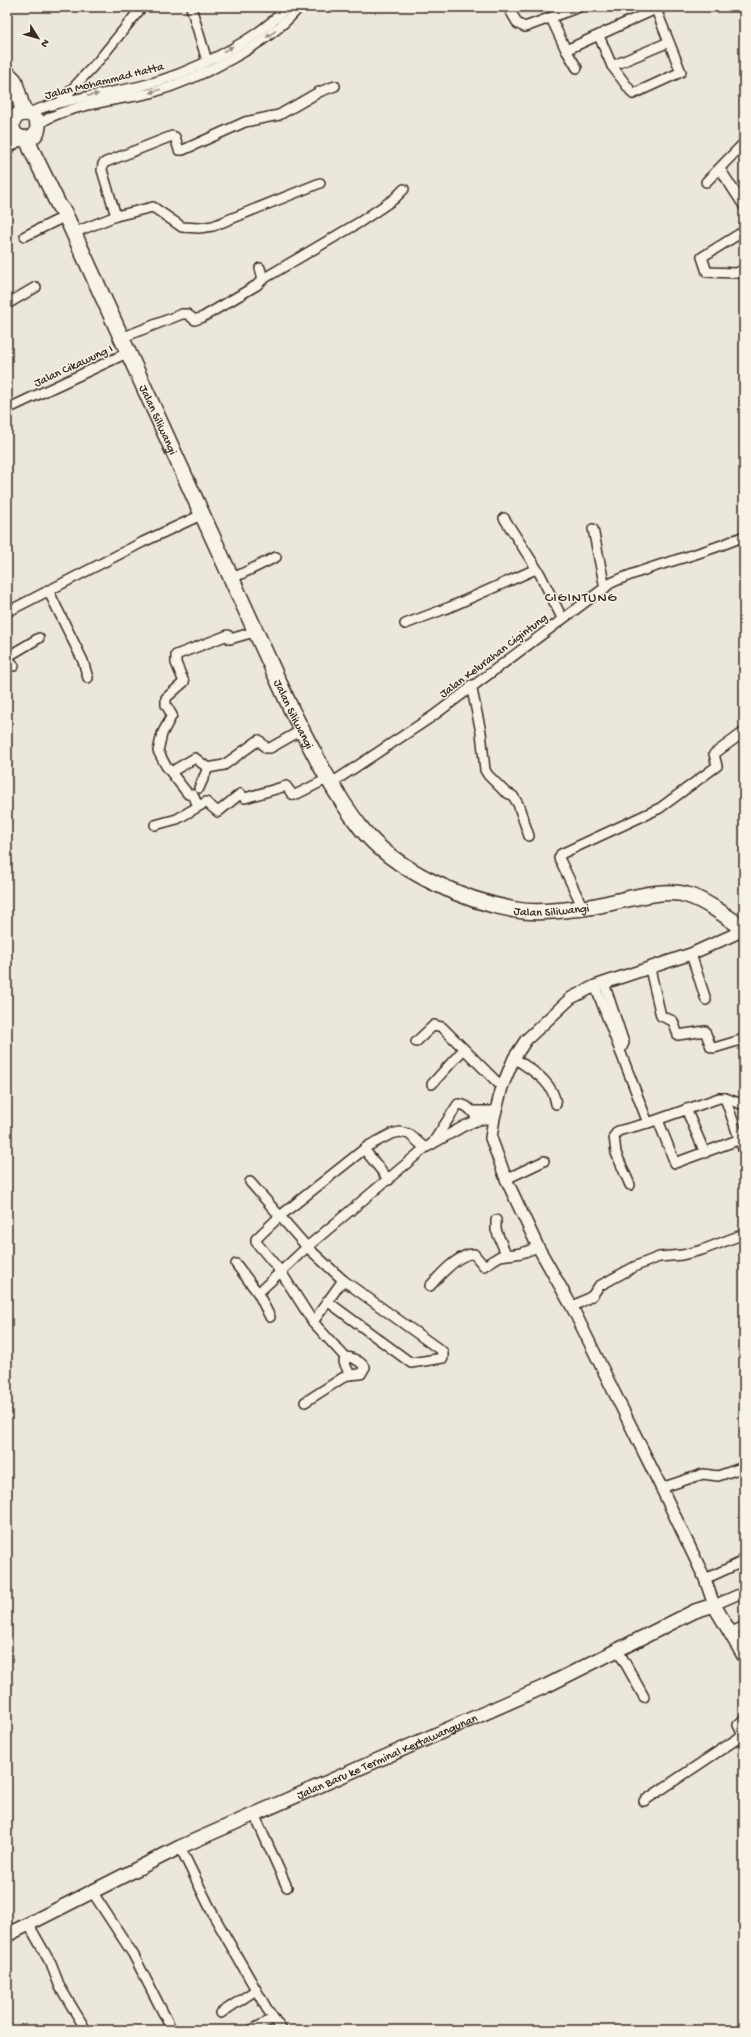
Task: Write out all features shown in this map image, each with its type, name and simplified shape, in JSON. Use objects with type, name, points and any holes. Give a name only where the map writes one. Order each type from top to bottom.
[{"type":"main road","name":"Jalan Siliwangi","points":[[7,73],[14,80],[21,128]]},
{"type":"main road","name":"Jalan Siliwangi","points":[[7,90],[21,128],[59,206],[65,214],[254,632],[329,782],[361,829],[379,848],[414,872],[440,885],[490,904],[518,910],[583,908],[656,894],[676,893],[695,898],[744,930]]},
{"type":"main road","points":[[714,1605],[744,1656]]},
{"type":"main road","name":"Jalan Baru ke Terminal Kertawangunan","points":[[7,1935],[180,1848],[546,1686],[695,1611],[714,1605]]},
{"type":"street","points":[[61,101],[99,60],[142,7]]},
{"type":"street","points":[[192,7],[207,61]]},
{"type":"street","name":"Jalan Mohammad Hatta","points":[[21,128],[61,101],[141,86],[207,61],[267,26],[287,7]]},
{"type":"street","name":"Jalan Mohammad Hatta","points":[[21,128],[40,123],[56,114],[152,92],[189,79],[205,72],[268,36],[281,27],[299,7]]},
{"type":"street","points":[[508,7],[518,24],[525,27],[578,7]]},
{"type":"street","points":[[566,50],[658,8],[681,72],[633,94],[612,66],[599,36]]},
{"type":"street","points":[[551,18],[566,50],[577,68]]},
{"type":"street","points":[[612,66],[669,42]]},
{"type":"street","points":[[187,69],[189,79]]},
{"type":"street","points":[[116,216],[102,170],[103,164],[106,162],[172,136],[175,137],[179,150],[183,150],[252,120],[279,115],[319,92],[335,86]]},
{"type":"street","points":[[706,182],[744,144]]},
{"type":"street","points":[[720,169],[744,206]]},
{"type":"street","points":[[73,233],[116,216],[153,207],[182,227],[199,228],[228,220],[320,183]]},
{"type":"street","points":[[121,338],[182,314],[187,314],[195,320],[198,319],[360,222],[394,199],[404,188]]},
{"type":"street","points":[[25,236],[65,214]]},
{"type":"street","points":[[744,231],[702,257],[707,272],[737,273],[744,269]]},
{"type":"street","points":[[260,268],[263,279]]},
{"type":"street","points":[[7,304],[36,287]]},
{"type":"street","name":"Jalan Cikawung I","points":[[7,409],[127,353]]},
{"type":"street","points":[[7,612],[142,542],[201,515]]},
{"type":"street","points":[[504,518],[536,568],[562,618]]},
{"type":"street","points":[[593,529],[604,588]]},
{"type":"street","name":"Jalan Kelurahan Cigintung","points":[[198,806],[206,803],[218,812],[240,794],[244,798],[286,786],[295,795],[329,782],[433,716],[471,685],[604,588],[635,572],[689,557],[744,536]]},
{"type":"street","points":[[231,579],[276,557]]},
{"type":"street","points":[[404,624],[450,608],[536,568]]},
{"type":"street","points":[[48,590],[83,661],[88,678]]},
{"type":"street","points":[[155,825],[177,818],[198,806],[194,797],[188,794],[166,766],[158,751],[162,734],[172,715],[165,700],[184,681],[176,663],[176,655],[228,635],[230,639],[254,632]]},
{"type":"street","points":[[14,666],[7,657],[39,638]]},
{"type":"street","points":[[471,685],[481,732],[485,770],[504,791],[513,796],[518,804],[529,836]]},
{"type":"street","points":[[176,769],[195,758],[208,768],[224,765],[260,740],[266,748],[270,748],[302,730]]},
{"type":"street","points":[[583,908],[559,858],[561,854],[666,804],[717,766],[714,754],[744,732]]},
{"type":"street","points":[[199,788],[208,768]]},
{"type":"street","points":[[744,930],[691,954],[600,985],[571,998],[526,1040],[514,1058],[502,1087],[494,1114],[491,1138],[506,1179],[538,1247],[572,1308],[661,1488],[705,1579],[714,1605],[744,1592]]},
{"type":"street","points":[[691,954],[706,1000]]},
{"type":"street","points":[[650,969],[661,1016],[673,1021],[678,1035],[705,1031],[711,1046],[714,1048],[744,1039]]},
{"type":"street","points":[[600,985],[620,1051],[648,1123]]},
{"type":"street","points":[[416,1042],[432,1026],[437,1025],[442,1027],[463,1050],[502,1087]]},
{"type":"street","points":[[432,1084],[463,1050]]},
{"type":"street","points":[[514,1058],[550,1086],[555,1097],[556,1104]]},
{"type":"street","points":[[630,1185],[616,1152],[614,1136],[618,1131],[658,1120],[686,1109],[724,1098],[744,1105]]},
{"type":"street","points":[[724,1098],[738,1140],[744,1152]]},
{"type":"street","points":[[428,1147],[456,1106],[461,1104],[472,1111],[478,1120]]},
{"type":"street","points":[[686,1109],[705,1153]]},
{"type":"street","points":[[472,1111],[494,1114]]},
{"type":"street","points":[[258,1293],[307,1247],[428,1147],[464,1126],[494,1114]]},
{"type":"street","points":[[658,1120],[675,1163],[738,1140]]},
{"type":"street","points":[[350,1375],[344,1362],[344,1357],[313,1322],[281,1272],[256,1240],[280,1216],[364,1148],[391,1134],[400,1132],[409,1134],[428,1147]]},
{"type":"street","points":[[364,1148],[389,1180]]},
{"type":"street","points":[[506,1179],[544,1161]]},
{"type":"street","points":[[250,1182],[307,1247],[343,1280],[443,1352],[443,1358],[411,1364],[327,1301]]},
{"type":"street","points":[[496,1220],[496,1230],[506,1254]]},
{"type":"street","points":[[572,1308],[592,1296],[598,1286],[636,1266],[659,1257],[682,1255],[702,1250],[744,1234]]},
{"type":"street","points":[[430,1286],[442,1272],[468,1254],[474,1254],[484,1266],[506,1254],[518,1254],[538,1247]]},
{"type":"street","points":[[236,1264],[258,1293],[270,1317]]},
{"type":"street","points":[[313,1322],[343,1280]]},
{"type":"street","points":[[305,1402],[350,1375],[361,1374],[365,1367],[350,1357],[344,1357]]},
{"type":"street","points":[[661,1488],[703,1474],[718,1476],[744,1467]]},
{"type":"street","points":[[705,1579],[744,1561]]},
{"type":"street","points":[[730,1633],[744,1626]]},
{"type":"street","points":[[618,1650],[644,1697]]},
{"type":"street","points":[[644,1802],[740,1737],[742,1733],[738,1725],[744,1719]]},
{"type":"street","points":[[255,1816],[287,1887]]},
{"type":"street","points":[[180,1848],[214,1916],[273,2019],[282,2030]]},
{"type":"street","points":[[92,1892],[134,1954],[172,2030]]},
{"type":"street","points":[[29,1925],[50,1964],[60,1987],[86,2030]]},
{"type":"street","points":[[220,2013],[256,1990]]},
{"type":"street","points":[[251,2030],[273,2019]]},
{"type":"district","name":"CIGINTUNG","points":[[581,596]]}]
